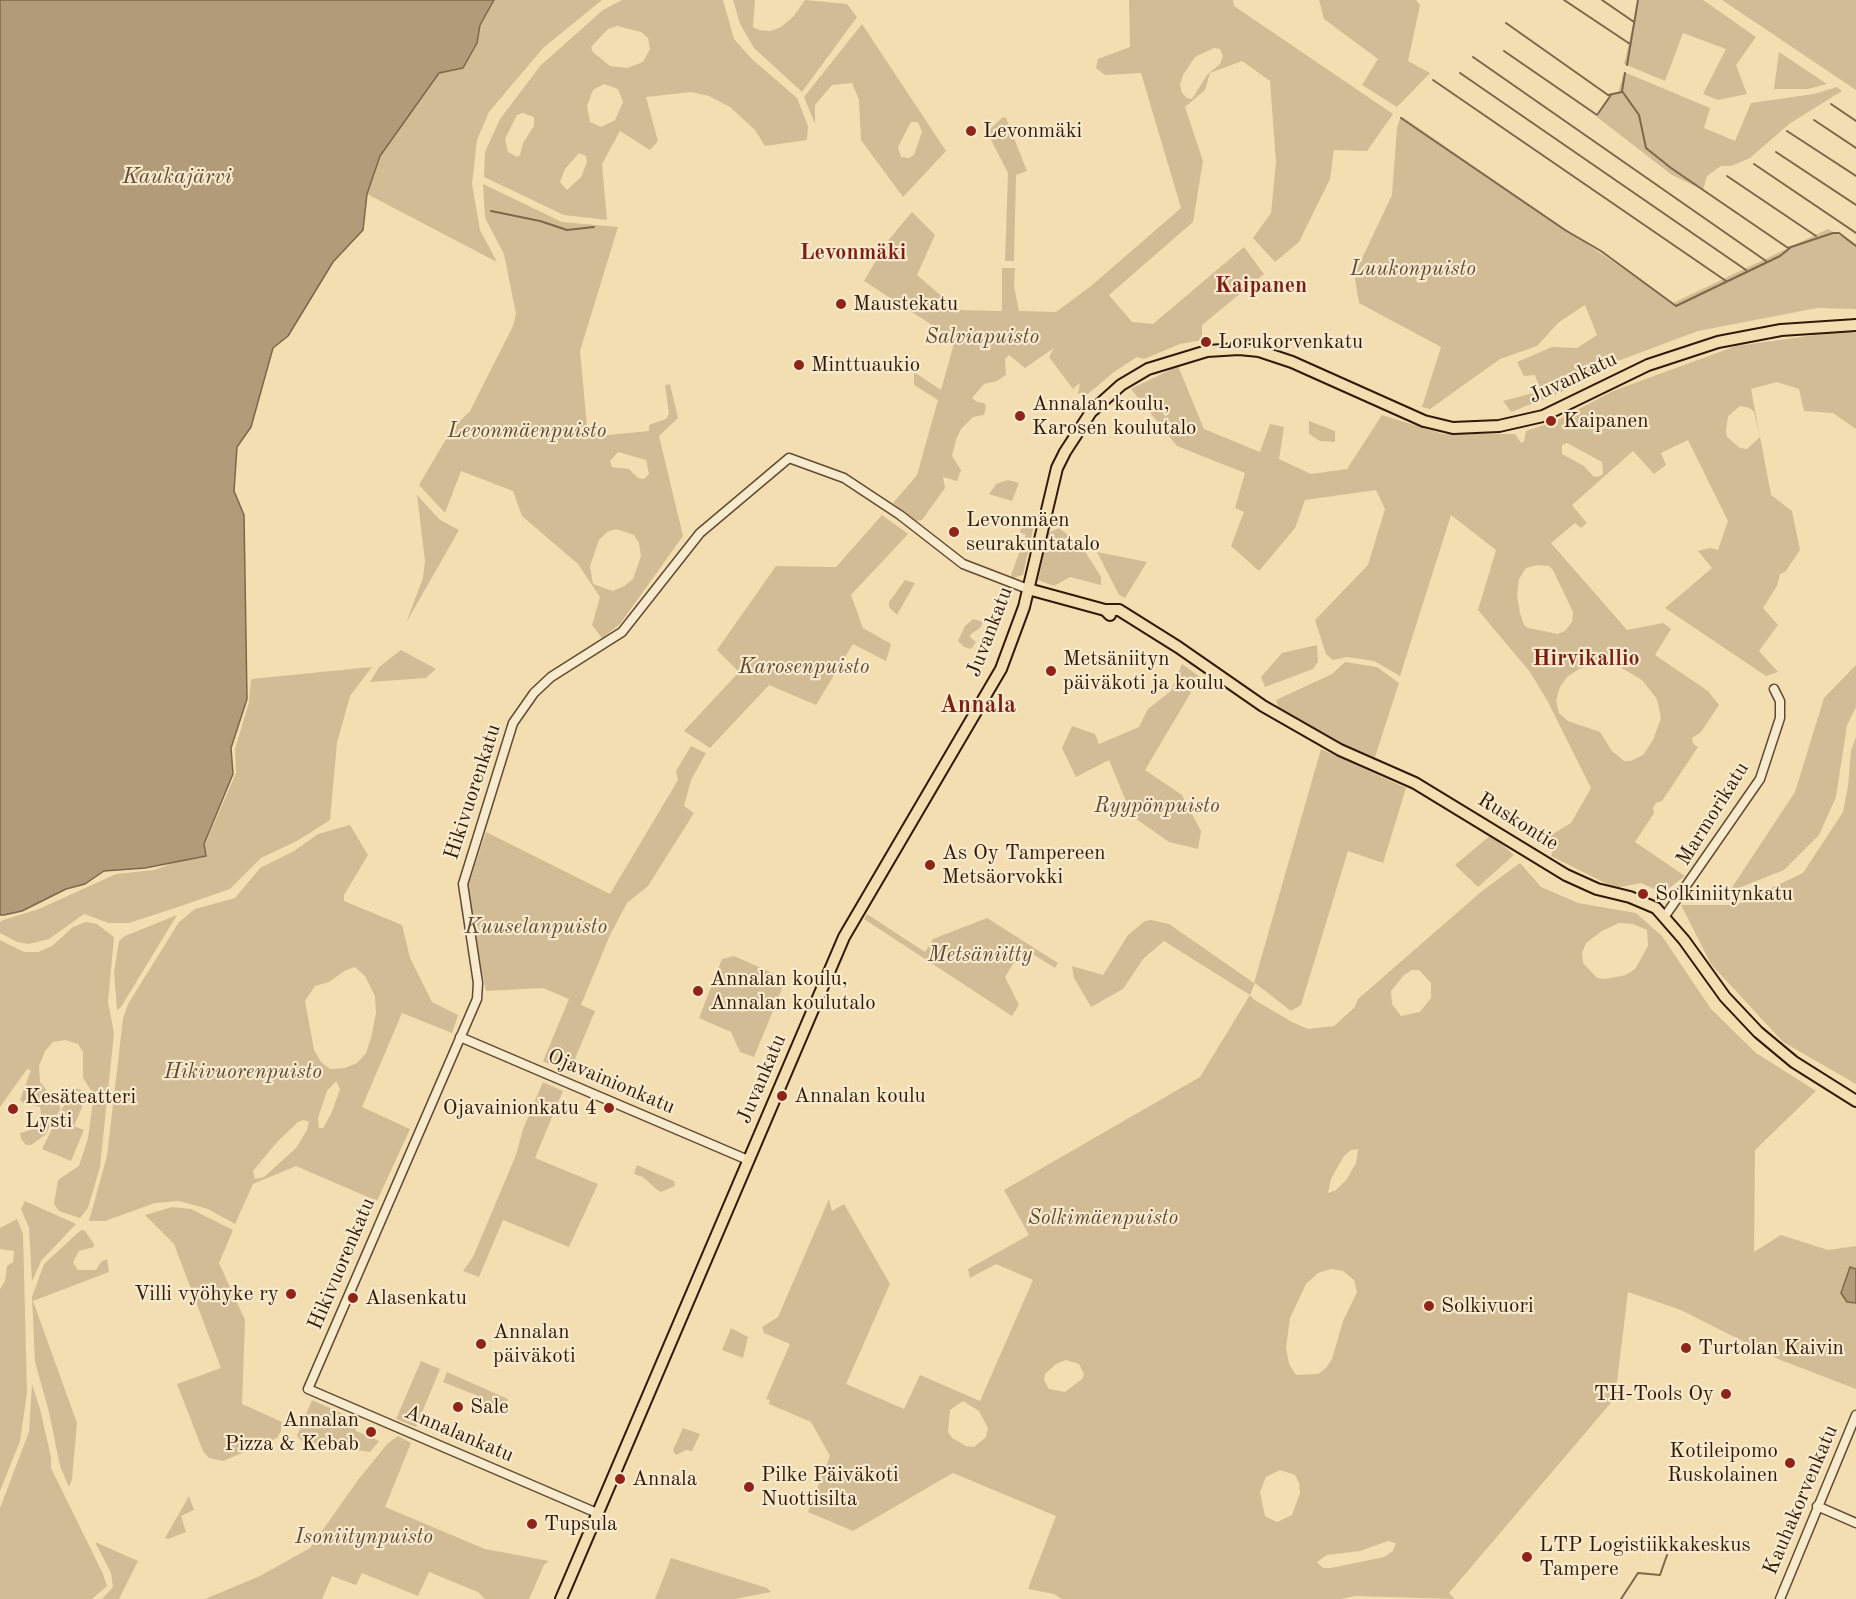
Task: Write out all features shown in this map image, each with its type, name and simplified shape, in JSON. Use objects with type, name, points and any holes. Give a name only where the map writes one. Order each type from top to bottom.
[{"type":"main road","name":"Juvankatu","points":[[561,1599],[844,937],[882,869],[985,698],[1016,629],[1028,589],[1052,485],[1065,452],[1091,412],[1104,399],[1130,380],[1162,363],[1208,351],[1259,351],[1298,364],[1413,418],[1453,428],[1484,428],[1543,416],[1648,365],[1729,339],[1811,326],[1856,325]]},
{"type":"main road","name":"Ruskontie","points":[[1028,589],[1105,610],[1119,610],[1124,616],[1178,647],[1249,698],[1327,743],[1415,783],[1566,875],[1597,889],[1641,901],[1665,916],[1725,998],[1758,1032],[1794,1062],[1856,1101]]},
{"type":"street","name":"Hikivuorenkatu","points":[[308,1389],[478,992],[463,884],[513,723],[534,693],[550,677],[622,632],[706,526],[789,458],[845,479],[900,515],[963,564],[1028,589]]},
{"type":"street","name":"Marmorikatu","points":[[1665,916],[1760,779],[1779,718],[1780,701],[1774,689]]},
{"type":"street","name":"Ojavainionkatu","points":[[460,1036],[748,1160]]},
{"type":"street","name":"Annalankatu","points":[[308,1389],[597,1512]]},
{"type":"street","name":"Kauhakorvenkatu","points":[[1780,1599],[1856,1415]]},
{"type":"street","points":[[1817,1506],[1856,1523]]},
{"type":"green space","points":[[494,0],[602,0],[543,48],[489,112],[477,140],[472,184],[480,230],[497,262],[367,194],[380,156],[439,73],[463,68],[477,43],[479,25]]},
{"type":"green space","points":[[622,0],[723,0],[734,39],[752,59],[797,98],[808,126],[807,140],[765,146],[755,130],[730,107],[709,96],[691,92],[646,97],[658,141],[650,150],[620,131],[602,164],[607,220],[564,215],[484,177],[485,152],[500,119],[541,65],[603,10]],"holes":[[[617,26],[641,32],[648,38],[650,49],[643,62],[627,68],[610,66],[593,52],[591,47],[608,29]],[[604,84],[618,89],[623,102],[615,120],[601,127],[590,122],[587,106],[593,90]],[[523,113],[534,117],[534,126],[517,157],[508,152],[505,139],[517,115]],[[579,153],[586,156],[587,162],[581,177],[567,190],[560,182],[565,169]]]},
{"type":"green space","points":[[733,0],[755,0],[753,27],[759,30],[770,31],[781,27],[793,17],[805,0],[847,4],[857,17],[802,92],[754,48],[740,24]]},
{"type":"green space","name":"Salviapuisto","points":[[1129,0],[1233,0],[1234,6],[1393,114],[1367,151],[1334,150],[1330,179],[1299,242],[1275,262],[1253,238],[1271,213],[1276,162],[1270,81],[1242,61],[1210,73],[1205,90],[1185,107],[1203,161],[1193,222],[1109,295],[1132,322],[1153,324],[1244,247],[1264,274],[1202,325],[1202,340],[1180,344],[1144,359],[1137,357],[1114,372],[1083,398],[1078,393],[1080,383],[1073,389],[1049,357],[1054,348],[1025,368],[1009,355],[1005,359],[1006,375],[997,381],[984,384],[972,398],[986,406],[984,415],[973,417],[961,429],[956,440],[952,456],[961,470],[957,481],[943,477],[945,488],[922,520],[916,521],[893,503],[917,475],[938,400],[914,385],[914,372],[941,390],[955,340],[864,281],[887,242],[912,212],[935,235],[917,275],[958,310],[1002,311],[1002,268],[1015,268],[1014,286],[1019,311],[1056,312],[1091,286],[1181,208],[1141,73],[1105,75],[1096,68],[1098,59],[1130,47]],"holes":[[[1214,48],[1220,49],[1223,56],[1220,64],[1207,75],[1192,99],[1187,98],[1182,93],[1180,85],[1183,75],[1195,57]]]},
{"type":"green space","points":[[1319,0],[1416,0],[1420,5],[1408,61],[1430,73],[1397,107],[1362,85],[1378,59],[1324,19]]},
{"type":"green space","points":[[1639,0],[1703,0],[1756,37],[1736,65],[1747,94],[1718,100],[1703,94],[1726,49],[1683,33],[1665,81],[1624,64]]},
{"type":"green space","points":[[1722,0],[1856,0],[1856,90]]},
{"type":"green space","points":[[862,24],[946,151],[903,197],[861,140],[859,100],[852,83],[832,85],[815,105],[815,124],[804,97]],"holes":[[[911,122],[918,122],[922,132],[914,155],[909,158],[901,157],[898,147]]]},
{"type":"green space","points":[[1779,52],[1827,84],[1808,89],[1774,89]]},
{"type":"green space","points":[[1624,72],[1710,108],[1704,128],[1735,141],[1751,103],[1814,94],[1837,87],[1842,91],[1789,124],[1750,158],[1731,166],[1721,166],[1707,176],[1703,190],[1672,175],[1597,117],[1609,96],[1618,93]]},
{"type":"green space","name":"Luukonpuisto","points":[[1401,116],[1673,303],[1828,229],[1856,244],[1856,309],[1817,308],[1698,331],[1615,362],[1561,392],[1511,412],[1503,401],[1541,391],[1535,375],[1524,376],[1517,362],[1552,347],[1577,348],[1597,335],[1585,305],[1559,322],[1537,346],[1500,359],[1430,409],[1422,407],[1441,347],[1359,303],[1355,279],[1357,269],[1392,195],[1397,127]]},
{"type":"green space","points":[[1003,117],[1006,118],[1027,171],[1016,175],[1014,261],[1005,261],[1008,173],[987,132]]},
{"type":"green space","name":"Levonmäenpuisto","points":[[483,184],[562,222],[618,227],[580,351],[588,437],[649,431],[649,425],[666,419],[669,414],[665,385],[670,384],[678,418],[659,436],[683,536],[620,624],[602,638],[592,625],[600,597],[578,564],[522,516],[513,491],[461,471],[445,513],[419,485],[452,429],[470,411],[513,326],[516,314],[504,254],[485,218]],"holes":[[[618,452],[646,460],[649,474],[644,479],[638,478],[629,469],[612,467],[610,461]],[[616,529],[634,535],[639,543],[641,556],[633,579],[613,591],[593,584],[590,566],[599,540],[607,532]]]},
{"type":"green space","points":[[1844,331],[1856,333],[1856,429],[1833,413],[1804,411],[1799,389],[1777,382],[1751,389],[1771,495],[1792,511],[1800,550],[1785,572],[1780,574],[1777,586],[1763,608],[1778,625],[1759,651],[1778,672],[1766,676],[1665,608],[1712,568],[1698,551],[1710,548],[1718,550],[1728,521],[1688,440],[1661,453],[1666,465],[1654,474],[1633,451],[1572,505],[1587,523],[1581,528],[1575,523],[1551,543],[1627,630],[1663,623],[1671,629],[1655,655],[1708,691],[1719,705],[1701,732],[1692,738],[1693,744],[1698,747],[1662,801],[1656,803],[1653,808],[1654,813],[1635,842],[1685,876],[1663,893],[1641,883],[1615,888],[1551,856],[1554,846],[1548,837],[1571,823],[1591,788],[1548,702],[1530,672],[1478,610],[1496,550],[1451,515],[1400,676],[1374,661],[1347,657],[1333,660],[1326,654],[1315,620],[1368,565],[1385,509],[1376,490],[1305,500],[1295,528],[1259,571],[1231,546],[1244,512],[1235,508],[1245,473],[1177,446],[1131,389],[1178,366],[1204,429],[1260,452],[1270,424],[1284,427],[1279,459],[1311,474],[1347,469],[1382,415],[1443,434],[1515,434],[1521,443],[1524,441],[1526,431],[1556,421],[1613,391],[1736,346]],"holes":[[[1740,406],[1750,408],[1754,412],[1760,437],[1747,449],[1740,448],[1727,437],[1728,416]],[[1567,443],[1602,462],[1603,474],[1598,477],[1593,476],[1584,466],[1562,454],[1562,445]],[[1538,565],[1549,566],[1553,570],[1573,612],[1572,622],[1565,631],[1558,634],[1528,628],[1524,625],[1517,595],[1519,579],[1526,568]],[[1597,664],[1620,667],[1642,680],[1657,699],[1661,718],[1653,740],[1643,755],[1630,761],[1624,761],[1612,751],[1600,732],[1568,721],[1559,713],[1556,701],[1560,687],[1567,677],[1579,669]]]},
{"type":"green space","points":[[1309,421],[1335,431],[1335,442],[1320,441],[1309,434]]},
{"type":"green space","points":[[1008,480],[1019,483],[1012,501],[989,494],[996,484]]},
{"type":"green space","points":[[417,495],[440,520],[459,530],[406,623],[423,578],[425,561]]},
{"type":"green space","name":"Karosenpuisto","points":[[882,515],[908,534],[851,595],[863,628],[891,644],[886,661],[853,644],[816,705],[769,685],[710,748],[684,731],[739,672],[717,650],[776,566],[836,567]]},
{"type":"green space","points":[[1026,515],[1033,518],[1034,525],[1023,575],[1013,578],[1011,575],[1026,535],[1020,532]]},
{"type":"green space","points":[[1059,528],[1081,545],[1101,577],[1101,585],[1070,577],[1054,586],[1038,580],[1048,533]]},
{"type":"green space","points":[[1097,552],[1147,562],[1125,598],[1119,595]]},
{"type":"green space","points":[[905,580],[915,583],[897,615],[889,607],[889,602]]},
{"type":"green space","points":[[973,619],[983,622],[980,628],[971,634],[970,637],[976,642],[971,649],[964,647],[958,641],[965,626]]},
{"type":"green space","points":[[1317,645],[1318,662],[1313,669],[1265,687],[1261,677],[1282,653]]},
{"type":"green space","points":[[401,650],[436,669],[426,678],[370,682],[379,667]]},
{"type":"green space","points":[[1345,662],[1377,667],[1399,683],[1375,757],[1325,737],[1279,709],[1276,700],[1332,674]]},
{"type":"green space","name":"Ryypönpuisto","points":[[1182,664],[1200,677],[1145,770],[1182,795],[1201,831],[1198,849],[1169,842],[1132,816],[1109,760],[1076,777],[1062,748],[1072,726],[1095,734],[1099,744],[1139,727],[1148,709],[1171,691]]},
{"type":"green space","points":[[1856,665],[1856,707],[1847,725],[1836,797],[1819,835],[1784,870],[1729,892],[1795,792],[1824,698]]},
{"type":"green space","points":[[372,667],[350,696],[337,743],[330,820],[297,841],[261,858],[230,889],[178,907],[129,923],[109,923],[84,914],[49,939],[29,944],[17,942],[0,933],[0,922],[3,920],[39,909],[116,874],[154,870],[190,857],[203,849],[236,773],[235,749],[249,702],[251,679]]},
{"type":"green space","points":[[1856,737],[1856,1084],[1783,1042],[1711,964],[1681,905],[1736,905],[1803,873],[1843,812],[1851,751]]},
{"type":"green space","name":"Kuuselanpuisto","points":[[691,746],[706,753],[691,780],[684,806],[694,813],[648,886],[627,903],[610,935],[581,1005],[595,1011],[569,1073],[543,1061],[569,999],[543,988],[486,991],[466,892],[486,832],[610,894],[678,780],[676,771]]},
{"type":"green space","points":[[1321,749],[1406,788],[1383,863],[1348,851],[1301,1005],[1291,1011],[1255,983],[1250,995],[1164,941],[1143,959],[1123,989],[1091,1007],[1074,978],[1072,966],[1103,975],[1128,935],[1145,921],[1151,920],[1169,924],[1254,983]]},
{"type":"green space","name":"Hikivuorenpuisto","points":[[350,825],[368,855],[344,895],[344,901],[402,925],[410,958],[432,1002],[458,1015],[452,1033],[402,1013],[362,1107],[410,1129],[377,1201],[296,1166],[253,1184],[235,1224],[208,1209],[179,1201],[155,1203],[105,1221],[89,1221],[107,1156],[123,1019],[128,1004],[179,922],[195,909],[235,898],[260,868],[294,851],[318,834]],"holes":[[[355,967],[365,976],[375,996],[376,1013],[371,1038],[366,1053],[357,1063],[345,1068],[330,1069],[321,1062],[314,1050],[305,1001],[315,986],[329,982],[346,970]],[[336,1081],[340,1089],[332,1112],[323,1128],[319,1128],[318,1118],[327,1091]],[[304,1120],[309,1122],[296,1148],[264,1177],[255,1179],[253,1171],[277,1142],[298,1122]]]},
{"type":"green space","points":[[1491,835],[1514,855],[1478,887],[1455,865]]},
{"type":"green space","name":"Solkimäenpuisto","points":[[1520,863],[1541,887],[1578,903],[1636,913],[1662,936],[1711,1009],[1756,1053],[1816,1091],[1755,1150],[1754,1252],[1781,1235],[1828,1250],[1856,1246],[1856,1269],[1850,1268],[1847,1302],[1856,1303],[1856,1389],[1778,1359],[1681,1310],[1628,1292],[1615,1398],[1449,1593],[1455,1599],[1356,1596],[1340,1599],[1062,1599],[1054,1594],[1028,1589],[1056,1516],[953,1473],[853,1531],[808,1512],[830,1456],[811,1422],[769,1404],[770,1400],[766,1399],[790,1344],[764,1333],[762,1327],[778,1317],[829,1199],[832,1211],[844,1204],[890,1284],[846,1384],[904,1409],[920,1375],[980,1401],[1033,1280],[996,1264],[970,1278],[968,1269],[1029,1235],[1004,1190],[1200,1077],[1250,995],[1292,1022],[1308,1029],[1334,1026],[1355,1007],[1358,999],[1482,891]],"holes":[[[1619,923],[1633,924],[1647,930],[1648,946],[1635,969],[1626,975],[1605,979],[1597,978],[1583,963],[1582,953],[1586,943],[1602,931]],[[1412,970],[1419,970],[1431,983],[1431,998],[1420,1012],[1401,1016],[1392,1004],[1391,991],[1404,975]],[[1358,1149],[1356,1163],[1347,1179],[1336,1190],[1328,1193],[1331,1179],[1344,1156],[1351,1150]],[[1331,1269],[1343,1271],[1354,1280],[1357,1292],[1343,1321],[1332,1359],[1326,1368],[1318,1374],[1296,1375],[1289,1364],[1286,1348],[1290,1318],[1306,1284],[1318,1273]],[[1066,1360],[1079,1364],[1084,1374],[1082,1379],[1065,1392],[1049,1389],[1044,1380],[1045,1374],[1056,1364]],[[963,1401],[979,1411],[988,1428],[986,1437],[974,1447],[966,1446],[952,1438],[948,1432],[950,1410]],[[1280,1470],[1295,1475],[1299,1483],[1300,1493],[1292,1515],[1277,1522],[1265,1516],[1260,1492],[1266,1477]],[[1388,1541],[1396,1543],[1393,1551],[1384,1557],[1323,1568],[1317,1562],[1327,1555],[1360,1551]]]},
{"type":"green space","name":"Metsäniitty","points":[[867,914],[925,952],[933,939],[987,918],[1058,963],[1055,968],[1023,948],[1005,977],[1019,1005],[1012,1016],[864,919]]},
{"type":"green space","points":[[177,915],[117,1010],[114,972],[119,941],[125,936]]},
{"type":"green space","points":[[86,922],[97,924],[114,937],[108,1002],[114,1033],[100,1167],[88,1208],[80,1218],[59,1211],[54,1204],[58,1180],[79,1166],[88,1138],[94,1095],[83,1078],[83,1052],[78,1044],[65,1040],[53,1042],[45,1051],[39,1066],[40,1082],[61,1108],[45,1135],[31,1145],[26,1145],[20,1133],[31,1130],[41,1114],[40,1107],[25,1104],[20,1100],[31,1070],[27,1069],[0,1107],[0,940],[24,952],[38,952],[52,946],[73,927]]},
{"type":"green space","points":[[734,956],[786,979],[754,1057],[740,1052],[731,1032],[699,1018],[722,959]]},
{"type":"green space","points":[[543,1082],[563,1091],[535,1158],[598,1184],[569,1247],[503,1220],[479,1277],[463,1271],[473,1257],[516,1155],[523,1129]]},
{"type":"green space","points":[[73,1087],[88,1093],[74,1126],[84,1130],[71,1161],[42,1149]]},
{"type":"green space","points":[[637,1165],[674,1181],[675,1186],[661,1192],[643,1177],[634,1174]]},
{"type":"green space","points":[[25,1201],[76,1224],[41,1261],[32,1281],[29,1228],[21,1209]]},
{"type":"green space","points":[[172,1207],[191,1209],[233,1230],[219,1263],[245,1320],[242,1404],[282,1422],[277,1438],[223,1461],[209,1458],[203,1451],[177,1384],[221,1368],[174,1244],[145,1215]]},
{"type":"green space","points":[[17,1219],[23,1234],[27,1393],[20,1441],[0,1491],[0,1289],[5,1281],[7,1266],[13,1262],[14,1251],[0,1249],[0,1228]]},
{"type":"green space","points":[[81,1230],[85,1231],[94,1247],[79,1251],[73,1262],[78,1270],[96,1270],[101,1262],[107,1259],[109,1272],[33,1301],[77,1423],[72,1479],[69,1487],[60,1466],[49,1412],[35,1362],[32,1297],[44,1264]]},
{"type":"green space","points":[[731,1328],[748,1337],[743,1358],[722,1350]]},
{"type":"green space","points":[[421,1361],[440,1369],[416,1427],[396,1419]]},
{"type":"green space","points":[[447,1372],[508,1399],[507,1402],[486,1415],[490,1406],[483,1403],[478,1415],[471,1413],[478,1396],[443,1382]]},
{"type":"green space","points":[[32,1384],[51,1457],[51,1468],[107,1586],[92,1599],[0,1599],[0,1508],[29,1432]]},
{"type":"green space","points":[[312,1400],[354,1419],[356,1431],[379,1441],[370,1452],[303,1442],[297,1436]]},
{"type":"green space","points":[[683,1428],[700,1434],[692,1451],[686,1450],[676,1455],[673,1450]]},
{"type":"green space","name":"Isoniitynpuisto","points":[[398,1436],[411,1443],[385,1507],[485,1549],[549,1561],[544,1565],[529,1599],[485,1599],[478,1592],[429,1572],[418,1596],[362,1573],[356,1585],[332,1576],[322,1599],[205,1599],[260,1576],[310,1548],[358,1480],[388,1443]]},
{"type":"green space","points":[[189,1496],[194,1510],[181,1516],[186,1532],[165,1538]]},
{"type":"green space","points":[[95,1542],[138,1561],[119,1599],[102,1599],[113,1587],[111,1573]]},
{"type":"green space","points":[[671,1558],[767,1588],[771,1592],[735,1599],[655,1599]]},
{"type":"water","name":"Kaukajärvi","points":[[0,0],[494,0],[480,25],[477,43],[463,68],[439,73],[380,156],[367,194],[363,230],[333,262],[288,336],[273,348],[251,427],[237,447],[234,491],[244,515],[247,699],[231,748],[233,774],[204,844],[206,856],[145,868],[104,871],[85,884],[66,889],[22,911],[4,915],[0,915]]},
{"type":"water","points":[[1850,1267],[1856,1269],[1856,1303],[1847,1302],[1841,1293]]},
{"type":"waterway","points":[[1564,0],[1630,44]]},
{"type":"waterway","points":[[1602,0],[1634,22]]},
{"type":"waterway","points":[[1627,65],[1638,0]]},
{"type":"waterway","points":[[1506,23],[1608,95],[1622,92]]},
{"type":"waterway","points":[[1504,51],[1597,115],[1611,95]]},
{"type":"waterway","points":[[1473,57],[1766,261]]},
{"type":"waterway","points":[[1460,73],[1746,270]]},
{"type":"waterway","points":[[1625,73],[1622,91],[1639,115],[1646,148],[1671,168],[1788,248],[1833,233],[1839,233],[1856,246]]},
{"type":"waterway","points":[[1433,80],[1726,281]]},
{"type":"waterway","points":[[1831,104],[1856,121]]},
{"type":"waterway","points":[[1401,118],[1565,230],[1601,251],[1676,306],[1780,256],[1790,248]]},
{"type":"waterway","points":[[1814,120],[1856,148]]},
{"type":"waterway","points":[[1787,131],[1856,176]]},
{"type":"waterway","points":[[1776,152],[1856,205]]},
{"type":"waterway","points":[[1754,164],[1856,233]]},
{"type":"waterway","points":[[1727,176],[1816,236]]},
{"type":"waterway","points":[[491,211],[540,221],[567,230],[594,227]]},
{"type":"waterway","points":[[1621,1599],[1638,1573],[1660,1575],[1667,1555]]},
{"type":"place","name":"Levonmäki","points":[[971,131]]},
{"type":"place","name":"Maustekatu","points":[[841,304]]},
{"type":"place","name":"Lorukorvenkatu","points":[[1206,342]]},
{"type":"place","name":"Minttuaukio","points":[[799,365]]},
{"type":"place","name":"Annalan koulu, Karosen koulutalo","points":[[1020,416]]},
{"type":"place","name":"Kaipanen","points":[[1551,421]]},
{"type":"place","name":"Levonmäen seurakuntatalo","points":[[954,532]]},
{"type":"place","name":"Metsäniityn päiväkoti ja koulu","points":[[1051,671]]},
{"type":"place","name":"As Oy Tampereen Metsäorvokki","points":[[930,865]]},
{"type":"place","name":"Solkiniitynkatu","points":[[1643,894]]},
{"type":"place","name":"Annalan koulu, Annalan koulutalo","points":[[698,991]]},
{"type":"place","name":"Annalan koulu","points":[[782,1096]]},
{"type":"place","name":"Ojavainionkatu 4","points":[[609,1108]]},
{"type":"place","name":"Kesäteatteri Lysti","points":[[13,1109]]},
{"type":"place","name":"Villi vyöhyke ry","points":[[291,1294]]},
{"type":"place","name":"Alasenkatu","points":[[353,1298]]},
{"type":"place","name":"Solkivuori","points":[[1429,1306]]},
{"type":"place","name":"Annalan päiväkoti","points":[[481,1344]]},
{"type":"place","name":"Turtolan Kaivin","points":[[1686,1348]]},
{"type":"place","name":"TH-Tools Oy","points":[[1726,1394]]},
{"type":"place","name":"Sale","points":[[458,1407]]},
{"type":"place","name":"Annalan Pizza & Kebab","points":[[371,1432]]},
{"type":"place","name":"Kotileipomo Ruskolainen","points":[[1790,1463]]},
{"type":"place","name":"Annala","points":[[620,1479]]},
{"type":"place","name":"Pilke Päiväkoti Nuottisilta","points":[[749,1487]]},
{"type":"place","name":"Tupsula","points":[[532,1524]]},
{"type":"place","name":"LTP Logistiikkakeskus Tampere","points":[[1527,1557]]},
{"type":"district","name":"Levonmäki","points":[[853,253]]},
{"type":"district","name":"Kaipanen","points":[[1261,286]]},
{"type":"district","name":"Hirvikallio","points":[[1586,659]]},
{"type":"district","name":"Annala","points":[[978,706]]}]
